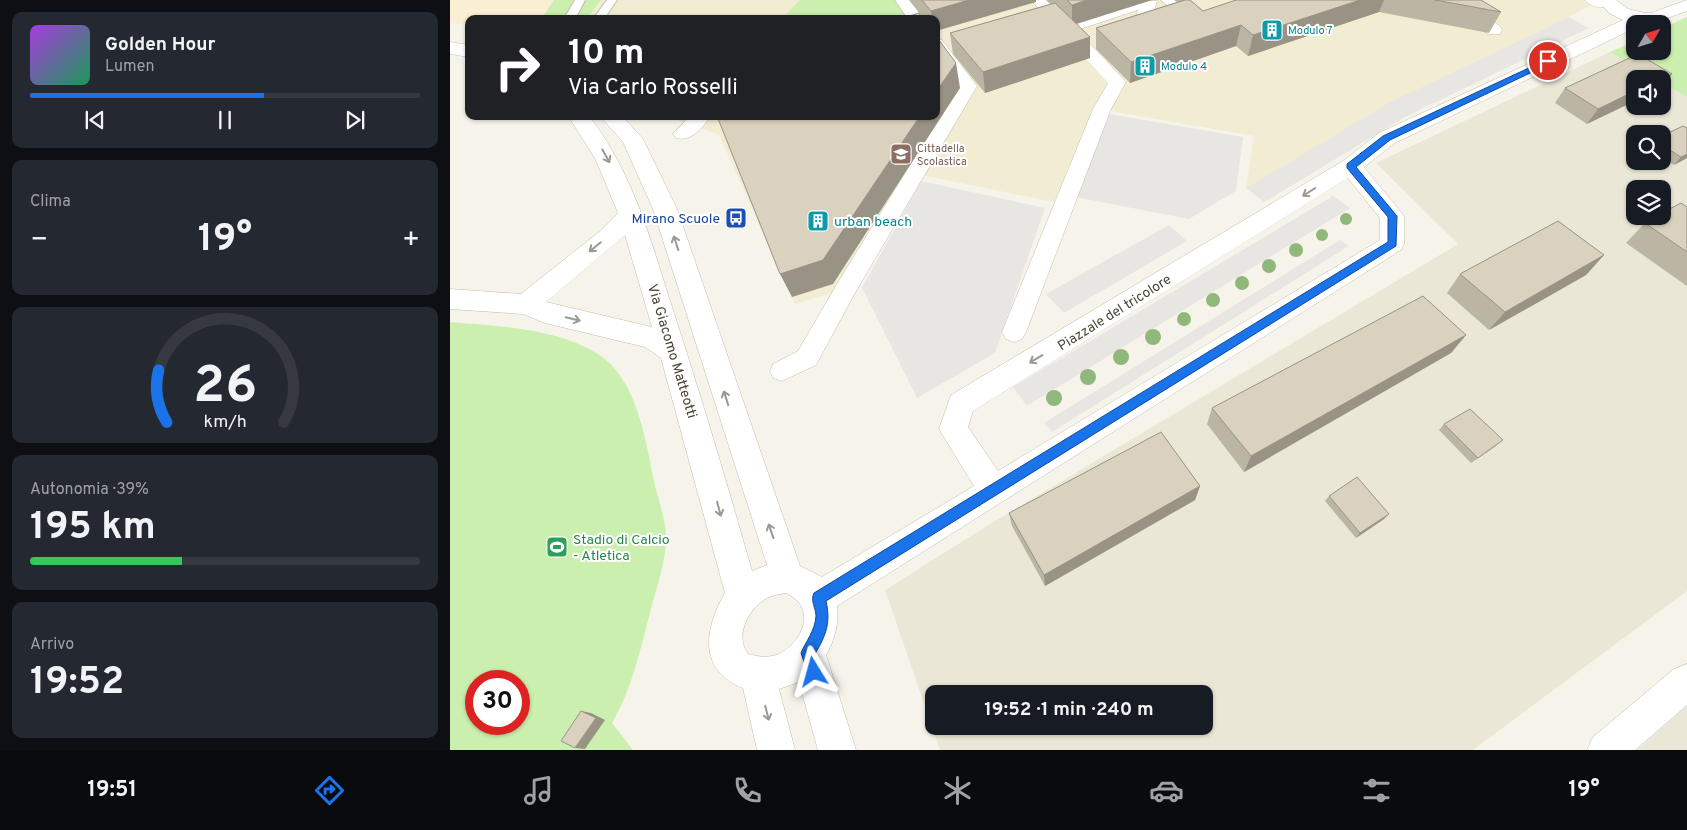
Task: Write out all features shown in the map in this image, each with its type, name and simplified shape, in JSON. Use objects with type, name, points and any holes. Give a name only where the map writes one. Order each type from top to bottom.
[{"type":"street","points":[[903,0],[914,15]]},
{"type":"street","points":[[1014,332],[1102,109],[1117,82],[1039,0]]},
{"type":"street","points":[[1169,0],[1204,30]]},
{"type":"street","points":[[1447,0],[1494,30]]},
{"type":"street","points":[[1067,28],[1149,1],[1139,35]]},
{"type":"street","points":[[1605,2],[1629,15]]},
{"type":"street","points":[[1605,2],[1620,27]]},
{"type":"street","points":[[1660,15],[1687,5]]},
{"type":"street","points":[[819,598],[1392,244],[1392,216],[1351,166],[1387,138],[1626,25]]},
{"type":"street","points":[[450,34],[465,36]]},
{"type":"street","points":[[450,48],[465,50]]},
{"type":"street","points":[[782,371],[807,358],[848,285],[968,86],[940,49]]},
{"type":"street","name":"Via Giacomo Matteotti","points":[[581,120],[608,159],[631,214],[674,352],[742,596]]},
{"type":"street","points":[[614,120],[632,139],[665,209],[786,577]]},
{"type":"street","points":[[683,134],[697,120]]},
{"type":"street","name":"Piazzale del tricolore","points":[[993,489],[953,429],[961,404],[1351,166]]},
{"type":"street","points":[[527,304],[545,285],[619,228],[631,214]]},
{"type":"street","points":[[450,299],[527,304],[545,313],[652,338],[674,352]]},
{"type":"street","points":[[786,577],[800,580],[811,587],[819,598],[823,616],[819,635],[808,653],[794,666],[775,675],[758,676],[743,671],[731,660],[726,645],[726,628],[732,611],[742,596],[756,586],[771,579],[786,577]]},
{"type":"street","points":[[808,653],[837,750]]},
{"type":"street","points":[[758,676],[776,750]]},
{"type":"street","points":[[1606,750],[1687,682]]},
{"type":"lane","points":[[571,15],[580,0]]},
{"type":"lane","points":[[601,15],[612,0]]},
{"type":"shaded area","points":[[450,0],[554,0],[544,15],[465,15],[465,24],[450,23]]},
{"type":"shaded area","name":"Cittadella Scolastica","points":[[601,0],[1582,0],[1591,5],[1388,103],[1246,188],[1254,136],[1093,108],[1054,202],[907,172],[834,292],[795,304],[719,135],[679,120],[940,120],[940,15],[590,15]]},
{"type":"shaded area","points":[[1569,17],[1589,28],[1407,116],[1264,202],[1246,188],[1388,103]]},
{"type":"shaded area","points":[[1610,52],[1641,70],[1626,70],[1626,115],[1671,115],[1671,88],[1687,97],[1687,591],[1473,750],[940,750],[935,735],[1213,735],[1213,685],[925,685],[925,706],[885,590],[990,524],[1458,244],[1376,163]]},
{"type":"shaded area","points":[[1109,114],[1243,137],[1236,191],[1189,219],[1075,197]]},
{"type":"shaded area","points":[[921,181],[1045,208],[995,353],[917,398],[862,288]]},
{"type":"shaded area","points":[[1333,196],[1350,208],[1027,406],[1013,387]]},
{"type":"shaded area","points":[[1169,225],[1187,241],[1064,313],[1046,294]]},
{"type":"shaded area","points":[[1340,240],[1349,246],[1052,432],[1044,423]]},
{"type":"shaded area","points":[[1687,705],[1687,750],[1637,750]]},
{"type":"green space","points":[[554,0],[601,0],[590,15],[544,15]]},
{"type":"green space","points":[[800,0],[894,0],[905,15],[786,15]]},
{"type":"green space","points":[[1687,17],[1687,97],[1671,88],[1671,70],[1641,70],[1610,52],[1626,45],[1626,60],[1671,60],[1671,24]]},
{"type":"green space","name":"Stadio di Calcio - Atletica","points":[[450,322],[526,330],[582,345],[612,365],[623,379],[631,395],[644,432],[666,534],[662,570],[640,651],[626,695],[612,723],[633,750],[450,750]]},
{"type":"building","points":[[922,0],[969,0],[931,11]]},
{"type":"building","points":[[1067,0],[1087,0],[1072,5]]},
{"type":"building","points":[[1190,0],[1203,11],[1236,0],[1360,0],[1253,35],[1241,25],[1131,62],[1096,28]]},
{"type":"building","points":[[1435,0],[1481,0],[1501,12]]},
{"type":"building","points":[[1055,3],[1090,37],[983,72],[950,33]]},
{"type":"building","points":[[940,41],[956,63],[940,86]]},
{"type":"building","points":[[1626,60],[1648,60],[1665,70],[1626,70],[1626,95],[1598,109],[1565,88]]},
{"type":"building","name":"urban beach","points":[[719,120],[917,120],[823,260],[780,274]]},
{"type":"building","points":[[1683,126],[1687,128],[1687,154],[1681,157],[1671,151],[1671,132]]},
{"type":"building","points":[[1681,203],[1687,207],[1687,252],[1648,225],[1671,225],[1671,208]]},
{"type":"building","points":[[1558,221],[1604,255],[1505,312],[1460,274]]},
{"type":"building","points":[[1423,296],[1466,335],[1251,456],[1212,408]]},
{"type":"building","points":[[1470,409],[1503,440],[1478,458],[1444,424]]},
{"type":"building","points":[[1161,432],[1200,486],[1044,575],[1009,513]]},
{"type":"building","points":[[1357,477],[1389,514],[1360,533],[1329,496]]},
{"type":"building","points":[[581,711],[596,718],[575,748],[561,741]]},
{"type":"place","name":"Modulo 7","points":[[1272,30]]},
{"type":"place","name":"Modulo 4","points":[[1145,66]]},
{"type":"place","name":"Cittadella Scolastica","points":[[901,154]]},
{"type":"place","name":"Mirano Scuole","points":[[736,218]]},
{"type":"place","name":"urban beach","points":[[818,221]]},
{"type":"place","name":"Stadio di Calcio - Atletica","points":[[557,547]]},
{"type":"route","points":[[814,672],[808,653],[819,635],[823,616],[819,598],[1392,244],[1392,216],[1351,166],[1387,138],[1548,61]]}]
